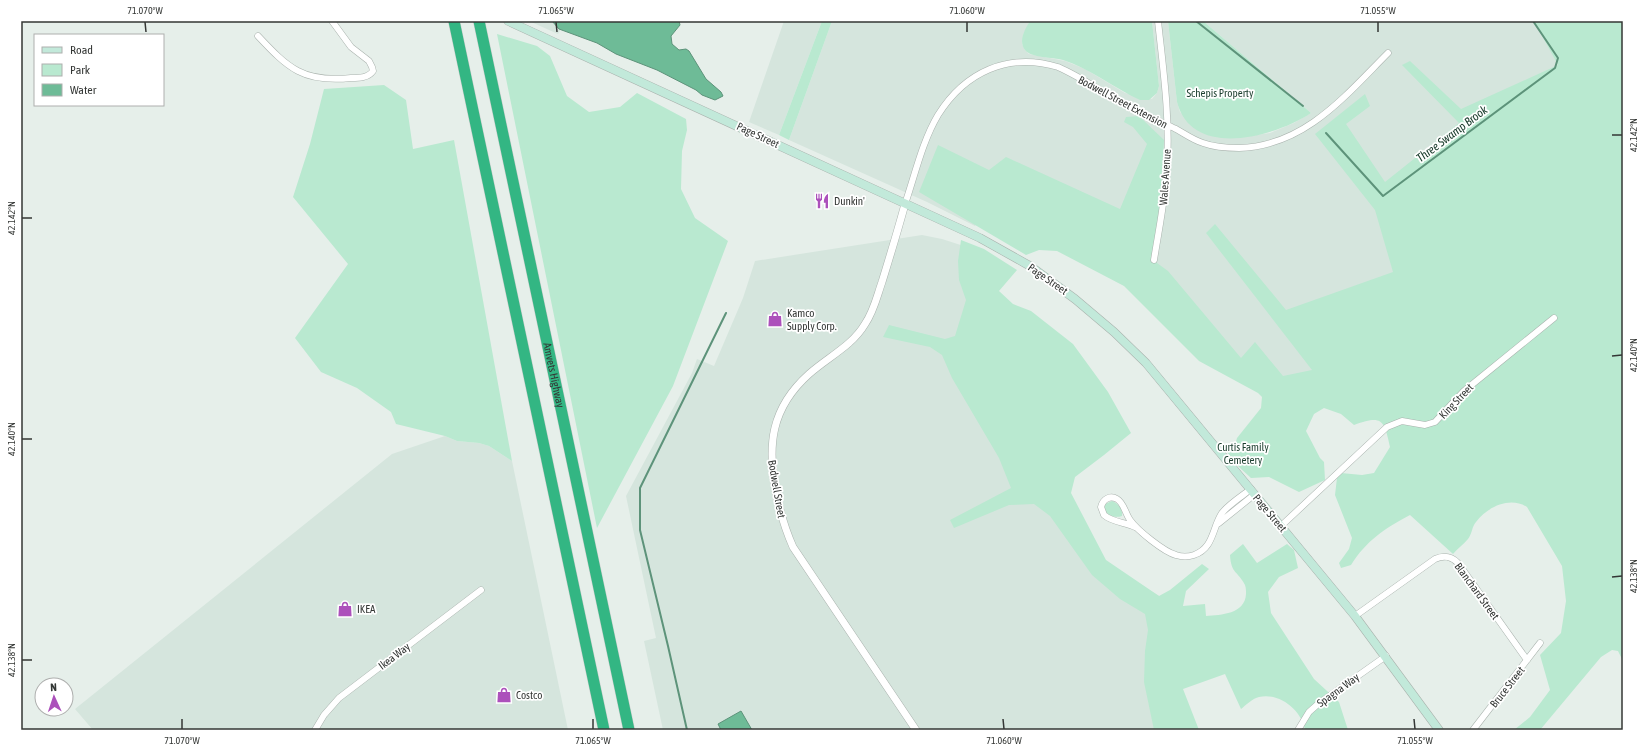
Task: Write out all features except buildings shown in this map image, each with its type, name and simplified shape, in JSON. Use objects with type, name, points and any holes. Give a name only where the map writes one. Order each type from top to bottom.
[{"type":"highway","points":[[454,21],[604,730]]},
{"type":"highway","name":"Amvets Highway","points":[[480,26],[629,730]]},
{"type":"main road","name":"Page Street","points":[[508,21],[525,25],[980,238],[1044,276],[1088,310],[1122,340],[1146,364],[1253,491],[1355,616],[1386,656],[1439,730]]},
{"type":"street","points":[[258,36],[283,62],[292,69],[313,76],[337,79],[362,77],[370,74],[373,71],[368,61],[346,41],[332,21]]},
{"type":"street","name":"Wales Avenue","points":[[1154,260],[1166,186],[1168,156],[1167,125],[1158,21]]},
{"type":"street","name":"Bodwell Street Extension","points":[[906,204],[925,144],[938,115],[953,96],[966,83],[981,73],[996,66],[1026,61],[1046,64],[1058,68],[1128,106],[1203,143],[1219,147],[1246,147],[1275,141],[1297,133],[1315,122],[1329,111],[1388,53]]},
{"type":"street","name":"Bodwell Street","points":[[906,204],[874,308],[869,318],[854,338],[810,374],[789,396],[783,406],[776,424],[771,456],[772,471],[784,526],[793,547],[916,730]]},
{"type":"street","name":"King Street","points":[[1281,526],[1387,427],[1402,421],[1426,425],[1435,422],[1464,391],[1554,318]]},
{"type":"street","points":[[1138,528],[1106,517],[1102,513],[1101,507],[1104,500],[1109,497],[1115,498],[1122,504],[1131,521],[1138,528],[1169,552],[1178,556],[1187,556],[1200,552],[1207,545],[1224,511],[1253,491]]},
{"type":"street","points":[[1115,520],[1123,519],[1126,514],[1125,510]]},
{"type":"street","name":"Blanchard Street","points":[[1355,616],[1435,559],[1442,556],[1450,557],[1458,563],[1527,660]]},
{"type":"street","name":"Ikea Way","points":[[315,730],[328,709],[339,698],[481,590]]},
{"type":"street","name":"Bruce Street","points":[[1472,730],[1540,643]]},
{"type":"street","name":"Spagna Way","points":[[1298,730],[1309,712],[1318,704],[1386,656]]},
{"type":"shaded area","points":[[529,21],[565,21],[558,34]]},
{"type":"shaded area","points":[[784,21],[822,21],[779,135],[749,122]]},
{"type":"shaded area","points":[[832,21],[1030,21],[1023,35],[1022,44],[1029,54],[1065,61],[1085,69],[1125,93],[1152,99],[1157,93],[1159,86],[1152,21],[1168,21],[1177,102],[1180,112],[1208,135],[1242,137],[1270,133],[1294,123],[1311,113],[1203,21],[1623,21],[1423,282],[1355,357],[1297,403],[1245,372],[1000,172],[975,226],[927,202],[789,140]]},
{"type":"shaded area","points":[[922,235],[942,239],[973,249],[982,330],[1103,562],[1161,597],[1170,730],[663,730],[644,641],[656,638],[626,496],[692,373],[697,359],[714,366],[743,298],[755,261]]},
{"type":"shaded area","points":[[445,436],[457,441],[479,443],[489,446],[512,461],[568,730],[93,730],[75,709],[392,454]]},
{"type":"green space","points":[[822,21],[832,21],[789,140],[779,135]]},
{"type":"green space","name":"Schepis Property","points":[[1030,21],[1152,21],[1159,86],[1157,93],[1149,100],[1140,100],[1073,64],[1063,60],[1028,53],[1023,46],[1022,39],[1024,31]]},
{"type":"green space","name":"Schepis Property","points":[[1168,21],[1203,21],[1311,113],[1296,122],[1277,130],[1257,135],[1236,138],[1216,137],[1199,132],[1186,120],[1177,102]]},
{"type":"green space","name":"Curtis Family Cemetery","points":[[1534,21],[1623,21],[1623,661],[1618,651],[1612,650],[1601,657],[1540,730],[1514,730],[1530,717],[1550,690],[1540,655],[1561,633],[1566,601],[1562,566],[1527,507],[1520,504],[1506,503],[1492,508],[1476,522],[1468,539],[1453,554],[1410,515],[1392,525],[1377,536],[1363,549],[1351,565],[1341,568],[1339,563],[1349,549],[1352,538],[1335,495],[1337,478],[1341,473],[1362,475],[1374,473],[1390,447],[1386,430],[1380,422],[1371,420],[1354,425],[1341,414],[1324,408],[1314,414],[1306,431],[1320,458],[1324,462],[1325,480],[1299,492],[1269,477],[1251,478],[1239,467],[1227,452],[1235,445],[1237,438],[1261,408],[1262,397],[1258,393],[1199,361],[1124,286],[1057,251],[1039,250],[1026,255],[919,192],[938,145],[989,170],[1006,157],[1120,209],[1147,144],[1133,127],[1124,122],[1126,117],[1139,116],[1164,140],[1157,263],[1168,271],[1241,358],[1255,342],[1283,376],[1312,370],[1206,233],[1215,224],[1286,310],[1393,272],[1375,210],[1315,134],[1365,94],[1370,106],[1346,124],[1385,182],[1459,123],[1402,65],[1410,61],[1461,109],[1558,65]]},
{"type":"green space","points":[[497,34],[537,46],[550,56],[567,96],[589,112],[620,107],[637,93],[686,119],[687,130],[682,151],[681,189],[695,218],[728,241],[673,386],[597,528]]},
{"type":"green space","points":[[384,85],[406,100],[413,149],[454,140],[512,461],[489,446],[479,443],[457,441],[445,436],[396,424],[391,412],[357,388],[321,372],[295,338],[348,264],[293,197],[310,144],[324,89]]},
{"type":"green space","points":[[961,240],[984,249],[1017,270],[999,291],[1013,304],[1031,311],[1073,344],[1108,392],[1131,433],[1075,477],[1071,493],[1106,560],[1159,596],[1170,590],[1202,564],[1209,569],[1186,591],[1183,606],[1205,604],[1206,616],[1212,616],[1231,612],[1241,606],[1245,601],[1246,588],[1242,580],[1233,569],[1230,555],[1243,544],[1257,563],[1287,544],[1294,550],[1298,568],[1279,577],[1268,592],[1271,613],[1314,679],[1339,702],[1348,730],[1305,730],[1300,716],[1295,710],[1289,704],[1275,697],[1259,697],[1241,709],[1225,674],[1183,689],[1199,730],[1154,730],[1144,682],[1145,651],[1148,630],[1145,614],[1120,599],[1092,575],[1050,516],[1034,504],[1009,505],[954,528],[950,520],[1011,488],[999,458],[952,378],[942,355],[930,347],[883,337],[889,325],[945,339],[955,336],[966,300],[959,280],[958,261]]},
{"type":"green space","points":[[1112,501],[1120,507],[1122,516],[1115,517],[1109,515],[1105,511],[1105,504]]},
{"type":"water","points":[[552,21],[679,21],[680,25],[671,36],[672,44],[679,50],[686,49],[689,51],[706,79],[721,92],[723,96],[715,100],[702,95],[696,90],[657,70],[616,54],[597,43],[559,29]]},
{"type":"water","points":[[741,711],[752,730],[721,730],[718,724]]},
{"type":"waterway","name":"Three Swamp Brook","points":[[1196,21],[1303,106]]},
{"type":"waterway","name":"Three Swamp Brook","points":[[1326,133],[1383,196],[1555,68],[1558,58],[1533,21]]},
{"type":"waterway","points":[[687,730],[640,530],[640,488],[726,313]]},
{"type":"place","name":"Dunkin'","points":[[822,201]]},
{"type":"place","name":"Kamco Supply Corp.","points":[[775,319]]},
{"type":"place","name":"IKEA","points":[[345,609]]},
{"type":"place","name":"Costco","points":[[504,695]]}]
